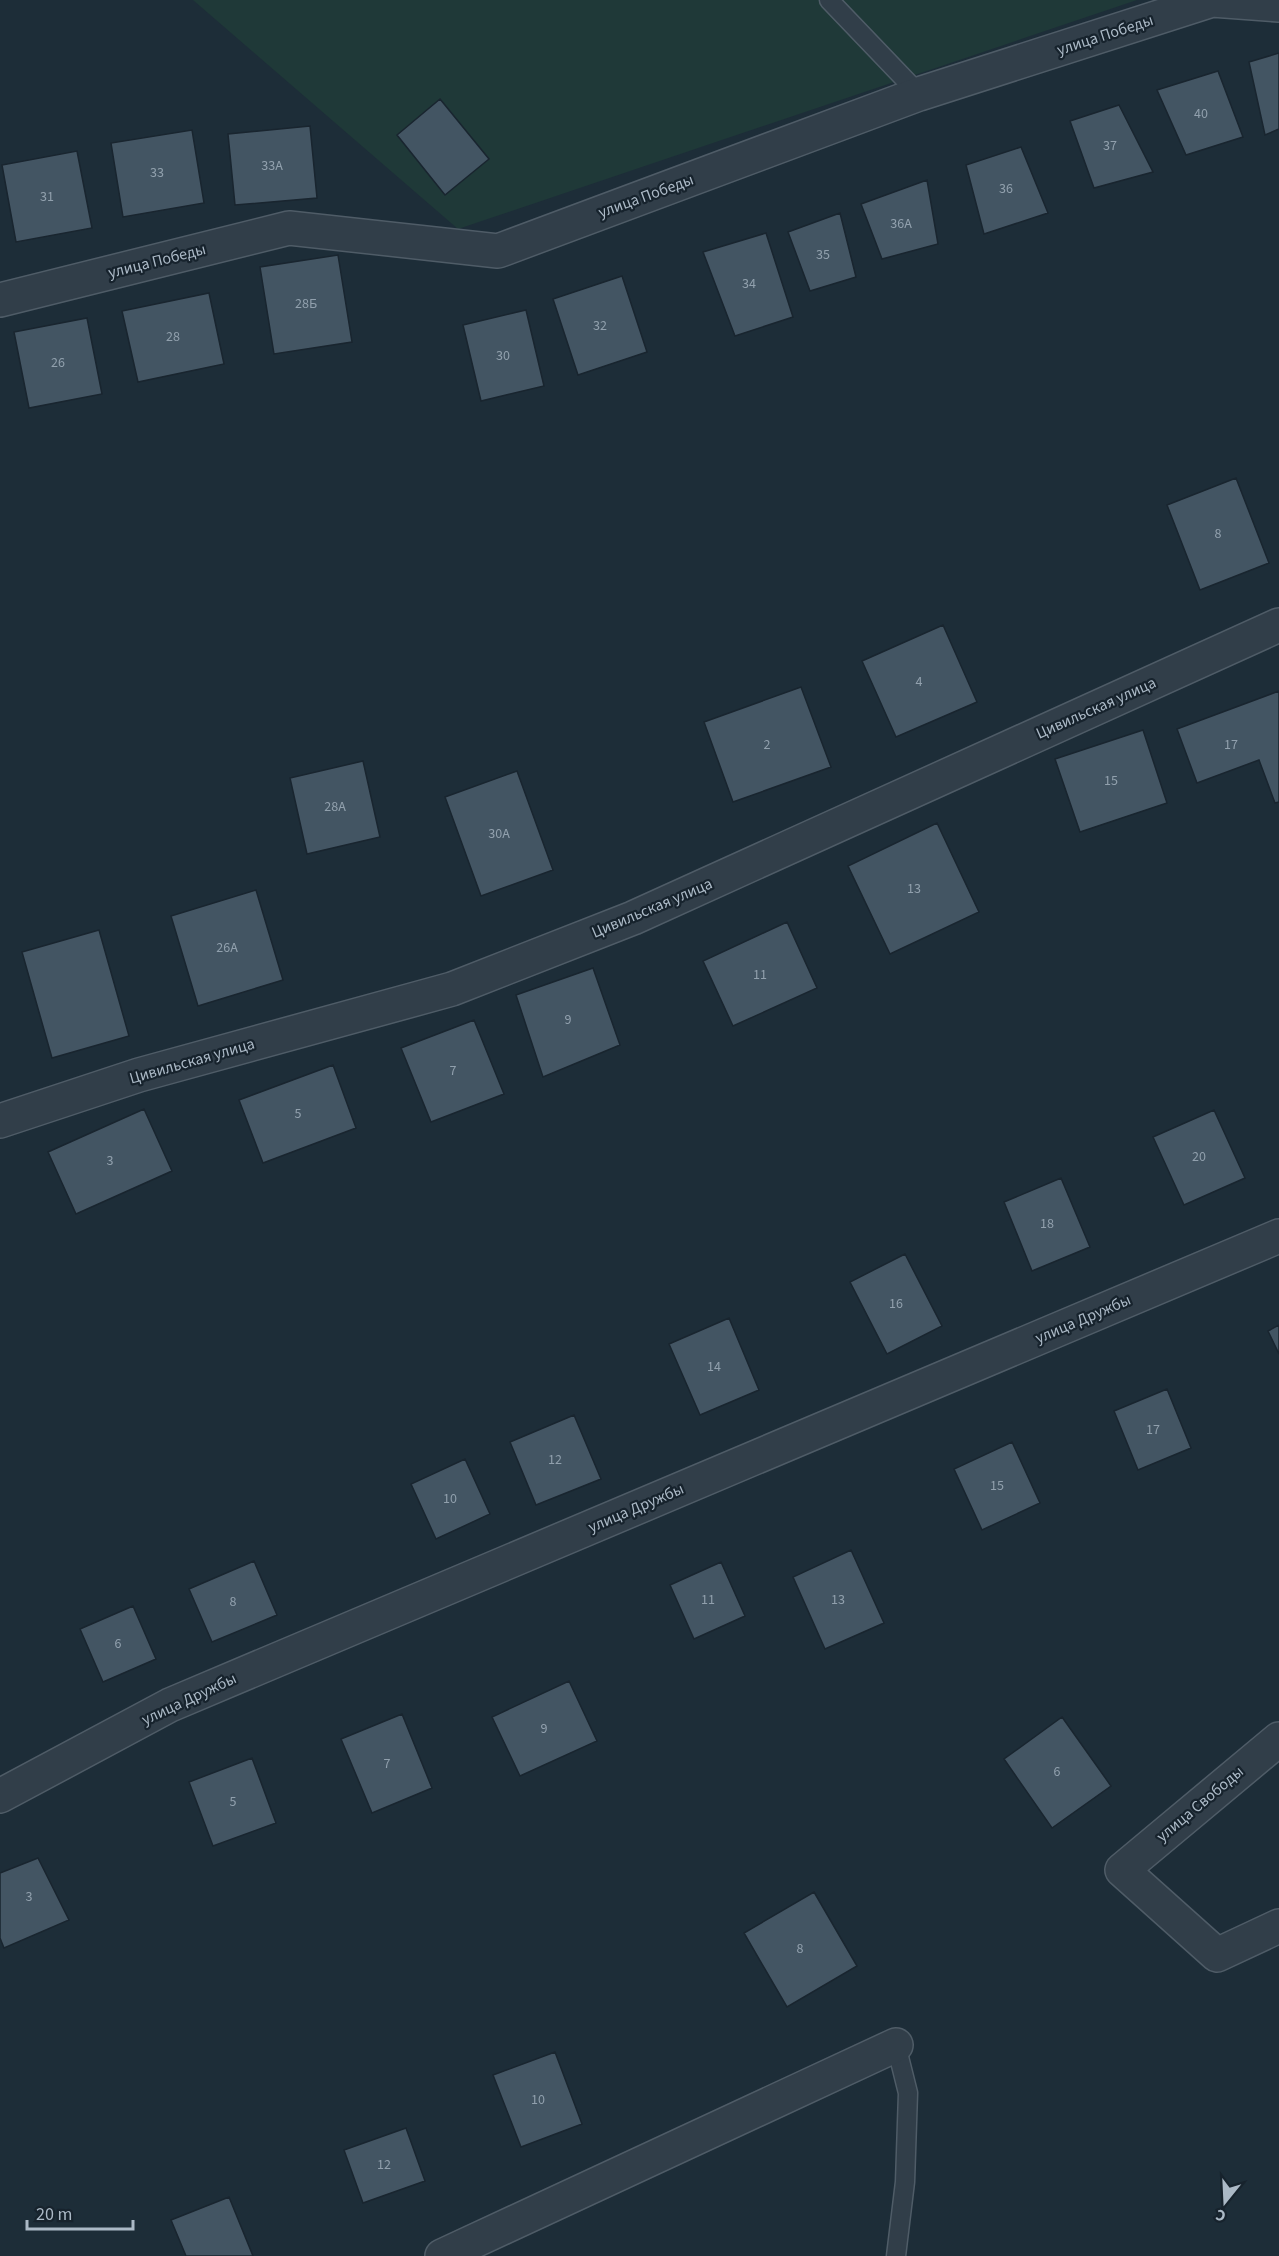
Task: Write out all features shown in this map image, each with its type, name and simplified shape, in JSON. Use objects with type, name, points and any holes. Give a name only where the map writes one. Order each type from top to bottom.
[{"type":"street","name":"улица Победы","points":[[0,300],[289,228],[498,251],[919,94],[1212,0],[1279,5]]},
{"type":"street","name":"Цивильская улица","points":[[0,1121],[139,1075],[441,992],[633,918],[1279,625]]},
{"type":"street","name":"улица Дружбы","points":[[0,1796],[170,1705],[1279,1236]]},
{"type":"street","name":"улица Свободы","points":[[1279,1739],[1122,1870],[1216,1955],[1279,1926]]},
{"type":"street","points":[[442,2256],[896,2045]]},
{"type":"lane","points":[[829,0],[919,94]]},
{"type":"lane","points":[[896,2045],[908,2093],[905,2182],[896,2256]]},
{"type":"green space","points":[[193,0],[1137,0],[458,229]]},
{"type":"building","points":[[1279,53],[1279,129],[1265,135],[1249,62]]},
{"type":"building","points":[[1218,71],[1243,137],[1186,155],[1157,90]]},
{"type":"building","points":[[440,99],[489,159],[445,195],[397,135]]},
{"type":"building","points":[[1119,105],[1153,172],[1094,188],[1070,121]]},
{"type":"building","points":[[310,126],[317,198],[235,205],[228,134]]},
{"type":"building","points":[[192,130],[204,203],[123,217],[111,143]]},
{"type":"building","points":[[1021,147],[1048,213],[984,234],[966,165]]},
{"type":"building","points":[[77,151],[92,228],[16,242],[2,165]]},
{"type":"building","points":[[927,180],[938,244],[882,259],[861,204]]},
{"type":"building","points":[[840,213],[856,277],[810,291],[788,232]]},
{"type":"building","points":[[766,233],[793,317],[735,336],[703,252]]},
{"type":"building","points":[[338,255],[352,342],[274,354],[260,267]]},
{"type":"building","points":[[622,276],[647,352],[578,375],[553,299]]},
{"type":"building","points":[[209,293],[224,364],[138,382],[122,311]]},
{"type":"building","points":[[526,310],[544,386],[481,401],[463,325]]},
{"type":"building","points":[[87,318],[102,394],[29,408],[14,332]]},
{"type":"building","points":[[1236,478],[1269,563],[1200,590],[1167,505]]},
{"type":"building","points":[[943,625],[977,702],[896,737],[862,661]]},
{"type":"building","points":[[801,687],[831,767],[733,802],[704,722]]},
{"type":"building","points":[[1279,691],[1279,802],[1275,803],[1259,760],[1197,783],[1177,729]]},
{"type":"building","points":[[1143,730],[1167,803],[1080,832],[1055,759]]},
{"type":"building","points":[[363,761],[380,837],[307,854],[290,778]]},
{"type":"building","points":[[517,771],[553,870],[481,896],[445,797]]},
{"type":"building","points":[[937,823],[979,912],[890,954],[848,866]]},
{"type":"building","points":[[256,890],[283,980],[198,1006],[171,916]]},
{"type":"building","points":[[787,922],[817,988],[733,1026],[703,961]]},
{"type":"building","points":[[99,930],[129,1036],[52,1058],[22,952]]},
{"type":"building","points":[[593,968],[620,1045],[543,1077],[516,995]]},
{"type":"building","points":[[474,1020],[504,1094],[431,1122],[401,1048]]},
{"type":"building","points":[[333,1065],[356,1128],[263,1163],[239,1100]]},
{"type":"building","points":[[144,1109],[172,1171],[76,1214],[48,1152]]},
{"type":"building","points":[[1214,1110],[1245,1178],[1184,1205],[1153,1137]]},
{"type":"building","points":[[1061,1178],[1090,1247],[1032,1271],[1004,1202]]},
{"type":"building","points":[[905,1254],[942,1326],[887,1354],[850,1282]]},
{"type":"building","points":[[729,1318],[759,1390],[700,1415],[669,1344]]},
{"type":"building","points":[[1279,1325],[1279,1354],[1268,1331]]},
{"type":"building","points":[[1167,1389],[1191,1448],[1138,1470],[1114,1411]]},
{"type":"building","points":[[574,1415],[601,1479],[536,1505],[510,1442]]},
{"type":"building","points":[[1012,1442],[1040,1503],[982,1530],[954,1469]]},
{"type":"building","points":[[465,1459],[490,1514],[436,1539],[411,1484]]},
{"type":"building","points":[[851,1550],[884,1623],[825,1649],[793,1577]]},
{"type":"building","points":[[254,1561],[277,1615],[212,1642],[189,1589]]},
{"type":"building","points":[[721,1562],[745,1616],[694,1639],[670,1585]]},
{"type":"building","points":[[133,1606],[156,1659],[103,1682],[80,1629]]},
{"type":"building","points":[[569,1681],[597,1741],[520,1776],[492,1717]]},
{"type":"building","points":[[402,1714],[432,1788],[372,1813],[341,1739]]},
{"type":"building","points":[[1062,1717],[1111,1786],[1052,1828],[1004,1759]]},
{"type":"building","points":[[252,1758],[276,1823],[213,1846],[189,1782]]},
{"type":"building","points":[[38,1858],[69,1920],[4,1948],[0,1938],[0,1873]]},
{"type":"building","points":[[814,1892],[857,1966],[787,2007],[744,1933]]},
{"type":"building","points":[[555,2052],[582,2124],[521,2147],[493,2075]]},
{"type":"building","points":[[406,2128],[425,2181],[363,2203],[344,2150]]},
{"type":"building","points":[[229,2197],[253,2256],[186,2256],[171,2220]]}]
